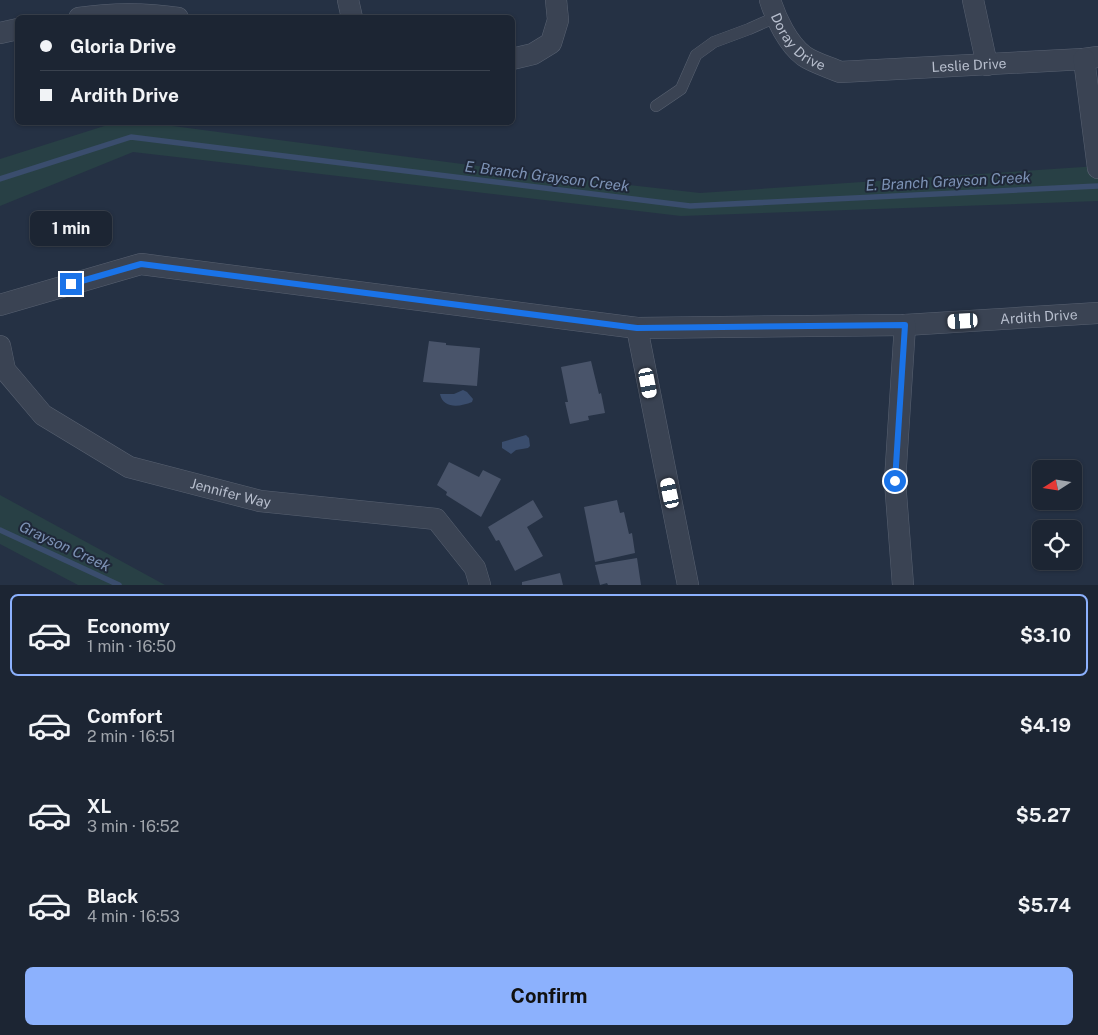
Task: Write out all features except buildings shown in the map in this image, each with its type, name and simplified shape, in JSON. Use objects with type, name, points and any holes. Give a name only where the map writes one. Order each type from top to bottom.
[{"type":"street","points":[[348,0],[351,15]]},
{"type":"street","points":[[515,58],[533,54],[551,43],[558,20],[556,0]]},
{"type":"street","points":[[973,0],[987,65]]},
{"type":"street","points":[[102,15],[146,7],[169,15]]},
{"type":"street","name":"Doray Drive","points":[[773,9],[785,34],[804,56],[840,72]]},
{"type":"street","points":[[0,33],[15,30]]},
{"type":"street","points":[[1091,58],[1098,167]]},
{"type":"street","name":"Leslie Drive","points":[[840,72],[1091,58]]},
{"type":"street","name":"Ardith Drive","points":[[0,305],[141,264],[637,328],[905,325],[1098,313]]},
{"type":"street","points":[[903,585],[895,481],[905,325]]},
{"type":"street","points":[[637,328],[688,585]]},
{"type":"street","name":"Jennifer Way","points":[[0,346],[5,370],[43,415],[129,467],[260,501],[436,519],[475,568],[480,585]]},
{"type":"lane","points":[[656,106],[681,89],[696,55],[714,42],[749,29],[773,9]]},
{"type":"green space","points":[[108,125],[165,125],[576,179],[700,193],[1098,166],[1098,201],[681,216],[133,152],[0,206],[0,159]]},
{"type":"green space","points":[[0,495],[165,585],[78,585],[0,544]]},
{"type":"water","points":[[463,390],[473,399],[472,402],[453,406],[445,402],[440,394],[454,394]]},
{"type":"water","points":[[526,435],[529,438],[530,446],[528,448],[516,450],[511,454],[502,448],[502,442]]},
{"type":"waterway","name":"E. Branch Grayson Creek","points":[[0,179],[131,137],[690,206],[1098,186]]},
{"type":"waterway","name":"Grayson Creek","points":[[0,530],[119,585]]},
{"type":"route","points":[[71,284],[141,264],[637,328],[905,325],[895,481]]}]
